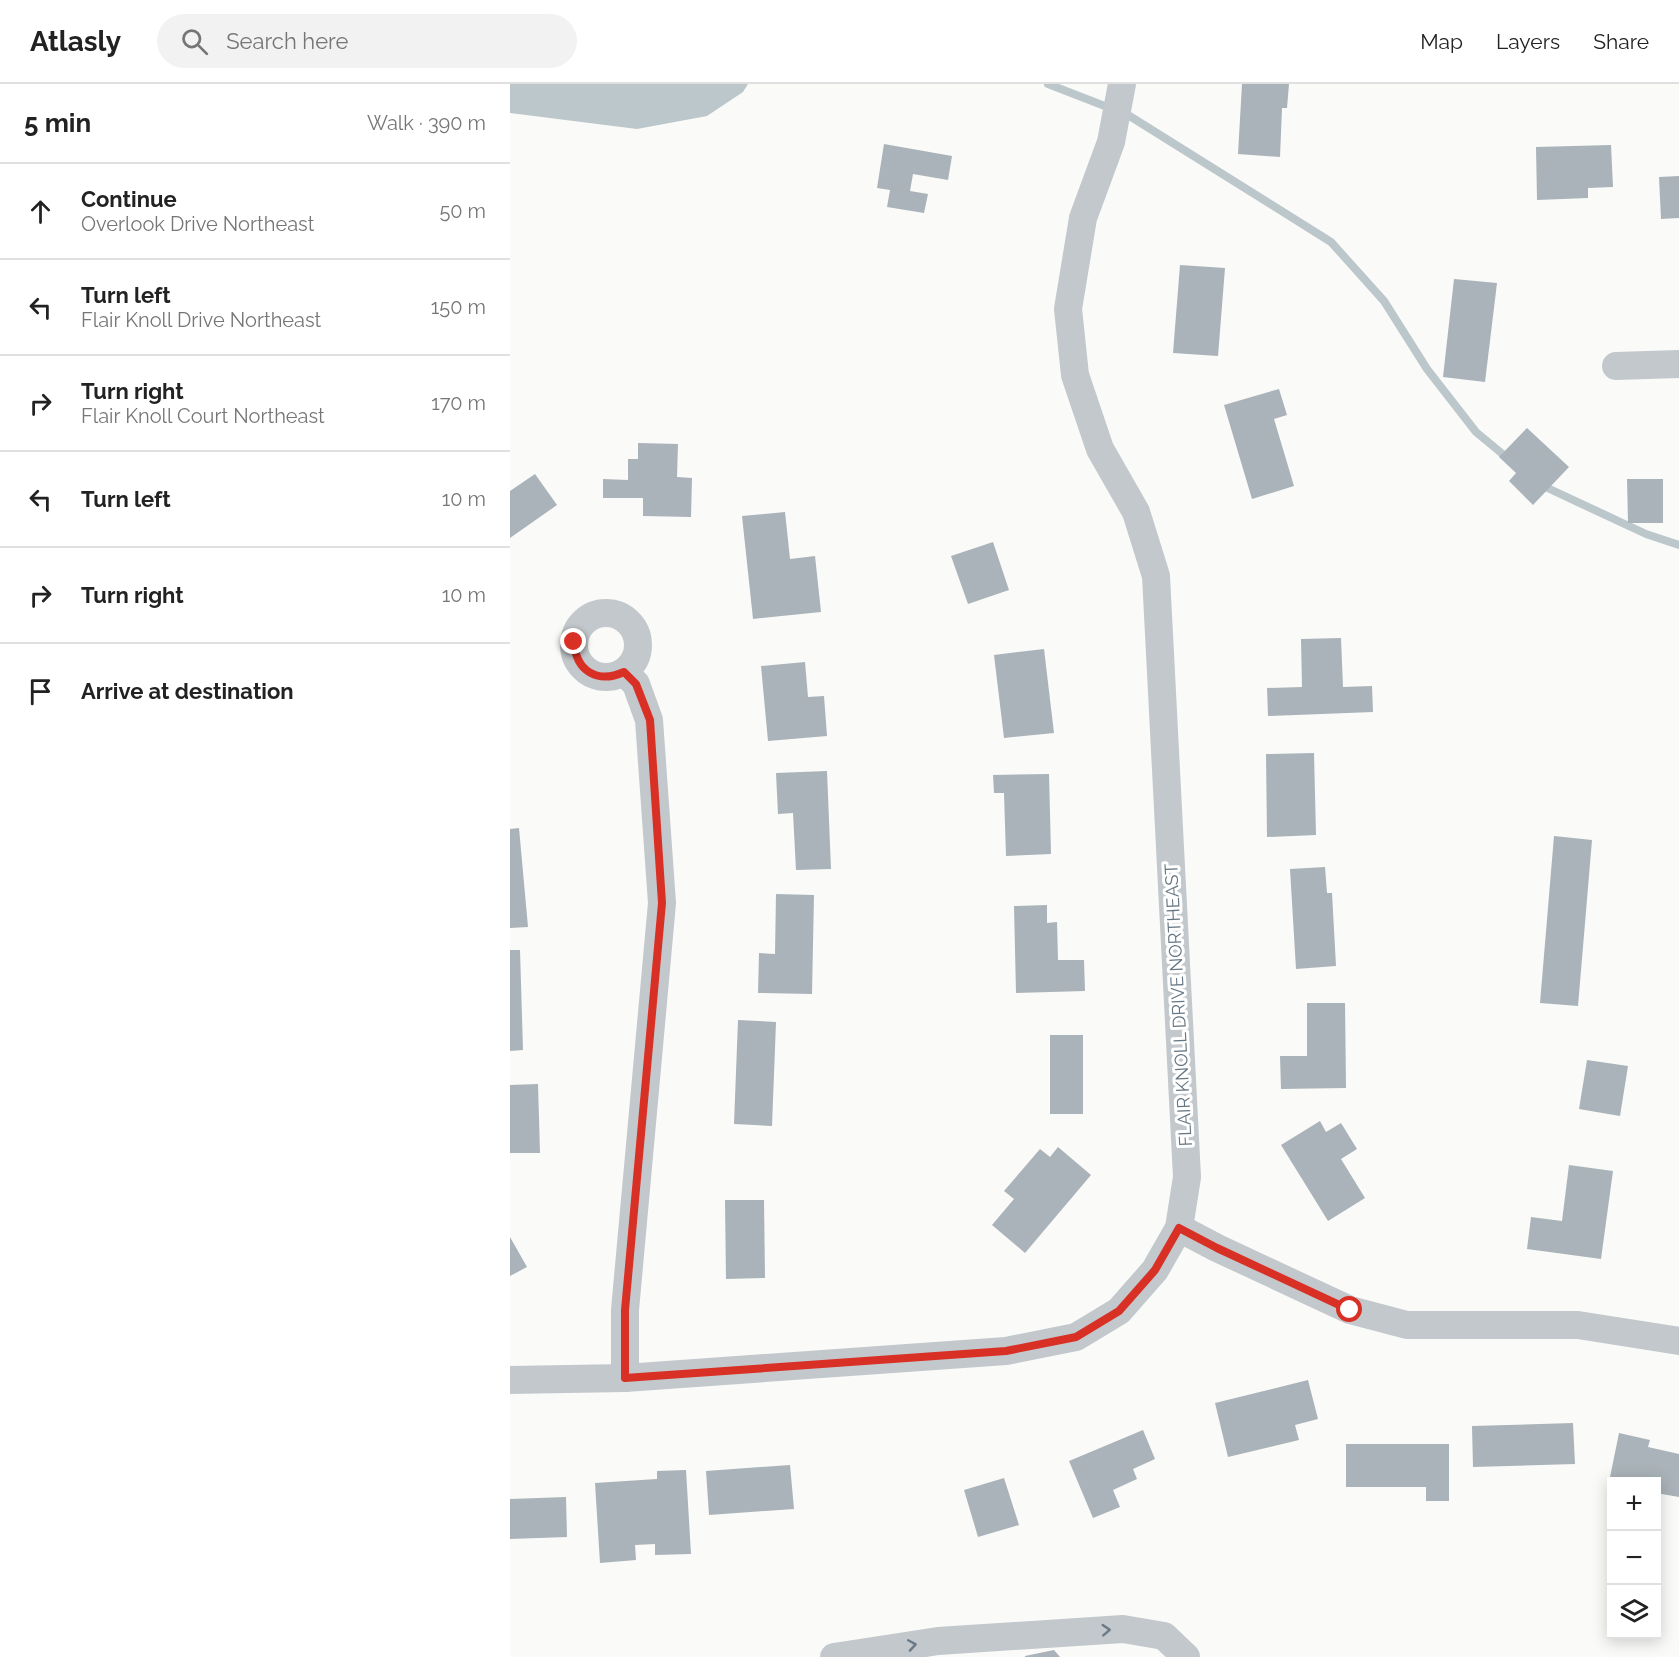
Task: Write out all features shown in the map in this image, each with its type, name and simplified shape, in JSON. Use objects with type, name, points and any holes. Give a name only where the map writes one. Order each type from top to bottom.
[{"type":"street","name":"FLAIR KNOLL DRIVE NORTHEAST","points":[[510,1380],[625,1378],[1006,1351],[1076,1337],[1119,1311],[1155,1270],[1179,1228],[1187,1177],[1156,576],[1136,513],[1100,450],[1075,375],[1068,309],[1083,218],[1111,142],[1122,84]]},
{"type":"street","points":[[1616,366],[1679,364]]},
{"type":"street","points":[[624,672],[636,684],[650,720],[662,903],[625,1310],[625,1378]]},
{"type":"street","points":[[1179,1228],[1350,1310],[1407,1324],[1578,1325],[1679,1341]]},
{"type":"street","points":[[834,1657],[938,1641],[1123,1629],[1164,1636],[1186,1657]]},
{"type":"shaded area","points":[[510,84],[748,84],[743,92],[707,116],[637,129],[510,113]]},
{"type":"building","points":[[1242,84],[1289,84],[1287,108],[1282,108],[1280,157],[1238,154]]},
{"type":"building","points":[[884,144],[952,156],[948,180],[913,174],[910,191],[928,194],[924,213],[887,207],[890,190],[877,188]]},
{"type":"building","points":[[1611,145],[1613,187],[1588,188],[1588,198],[1537,200],[1536,147]]},
{"type":"building","points":[[1679,176],[1679,218],[1661,219],[1659,177]]},
{"type":"building","points":[[1180,265],[1225,268],[1218,356],[1173,353]]},
{"type":"building","points":[[1454,279],[1497,283],[1485,382],[1443,377]]},
{"type":"building","points":[[1279,389],[1287,415],[1274,419],[1294,486],[1252,499],[1224,405]]},
{"type":"building","points":[[1527,428],[1569,467],[1533,505],[1509,481],[1516,473],[1499,457]]},
{"type":"building","points":[[638,443],[678,444],[677,477],[692,478],[691,517],[643,516],[643,498],[603,498],[603,479],[628,480],[628,459],[638,459]]},
{"type":"building","points":[[535,474],[557,505],[510,538],[510,491]]},
{"type":"building","points":[[1627,479],[1663,479],[1663,523],[1628,523]]},
{"type":"building","points":[[785,512],[790,559],[815,556],[821,612],[753,619],[742,516]]},
{"type":"building","points":[[993,542],[1009,590],[968,604],[951,556]]},
{"type":"building","points":[[1341,638],[1343,687],[1372,686],[1373,712],[1268,716],[1267,688],[1302,687],[1301,639]]},
{"type":"building","points":[[1044,649],[1054,733],[1004,738],[994,655]]},
{"type":"building","points":[[805,662],[808,697],[824,696],[827,736],[768,741],[761,666]]},
{"type":"building","points":[[1314,753],[1316,835],[1267,837],[1266,754]]},
{"type":"building","points":[[827,771],[831,869],[796,870],[793,813],[778,814],[776,773]]},
{"type":"building","points":[[1049,774],[1051,854],[1006,856],[1004,793],[994,793],[993,775]]},
{"type":"building","points":[[519,828],[528,927],[510,928],[510,829]]},
{"type":"building","points":[[1554,836],[1592,840],[1578,1006],[1540,1003]]},
{"type":"building","points":[[1325,867],[1327,893],[1332,893],[1336,966],[1296,969],[1290,869]]},
{"type":"building","points":[[776,894],[814,895],[812,994],[758,993],[759,953],[775,954]]},
{"type":"building","points":[[1047,905],[1047,923],[1057,922],[1058,960],[1084,960],[1085,991],[1016,993],[1014,906]]},
{"type":"building","points":[[510,950],[520,950],[523,1050],[510,1051]]},
{"type":"building","points":[[1307,1003],[1345,1003],[1346,1088],[1281,1089],[1280,1056],[1307,1056]]},
{"type":"building","points":[[738,1020],[776,1022],[772,1126],[734,1124]]},
{"type":"building","points":[[1050,1035],[1083,1035],[1083,1114],[1050,1114]]},
{"type":"building","points":[[1587,1060],[1628,1066],[1620,1116],[1579,1109]]},
{"type":"building","points":[[538,1084],[540,1153],[510,1153],[510,1085]]},
{"type":"building","points":[[1320,1121],[1326,1132],[1341,1123],[1357,1149],[1341,1159],[1365,1198],[1328,1221],[1281,1145]]},
{"type":"building","points":[[1058,1147],[1091,1175],[1025,1253],[992,1225],[1014,1199],[1004,1191],[1040,1149],[1050,1157]]},
{"type":"building","points":[[1569,1165],[1613,1171],[1601,1259],[1527,1249],[1531,1217],[1562,1221]]},
{"type":"building","points":[[725,1200],[764,1200],[765,1278],[726,1279]]},
{"type":"building","points":[[510,1237],[527,1267],[510,1276]]},
{"type":"building","points":[[1308,1380],[1318,1419],[1295,1425],[1299,1440],[1228,1457],[1215,1403]]},
{"type":"building","points":[[1573,1423],[1575,1464],[1473,1467],[1472,1426]]},
{"type":"building","points":[[1143,1430],[1155,1459],[1133,1469],[1137,1479],[1113,1490],[1120,1507],[1093,1518],[1069,1461]]},
{"type":"building","points":[[1619,1433],[1650,1440],[1648,1447],[1679,1454],[1679,1497],[1661,1494],[1661,1477],[1610,1477]]},
{"type":"building","points":[[1346,1444],[1449,1444],[1449,1501],[1426,1501],[1426,1487],[1346,1487]]},
{"type":"building","points":[[790,1465],[794,1509],[709,1515],[706,1471]]},
{"type":"building","points":[[686,1470],[691,1554],[655,1555],[655,1544],[635,1545],[636,1560],[600,1563],[595,1483],[657,1479],[657,1471]]},
{"type":"building","points":[[1004,1478],[1019,1525],[978,1537],[964,1490]]},
{"type":"building","points":[[566,1497],[567,1537],[510,1539],[510,1499]]},
{"type":"building","points":[[1054,1650],[1060,1657],[1025,1657],[1025,1656]]},
{"type":"waterway","points":[[1048,84],[1128,115],[1331,242],[1384,301],[1427,369],[1476,432],[1511,461]]},
{"type":"waterway","points":[[1539,484],[1646,534],[1679,545]]},
{"type":"route","points":[[574,642],[579,662],[586,670],[604,677],[624,672],[636,684],[650,720],[662,903],[625,1310],[625,1378],[1006,1351],[1076,1337],[1119,1311],[1155,1270],[1179,1228],[1350,1310]]}]
